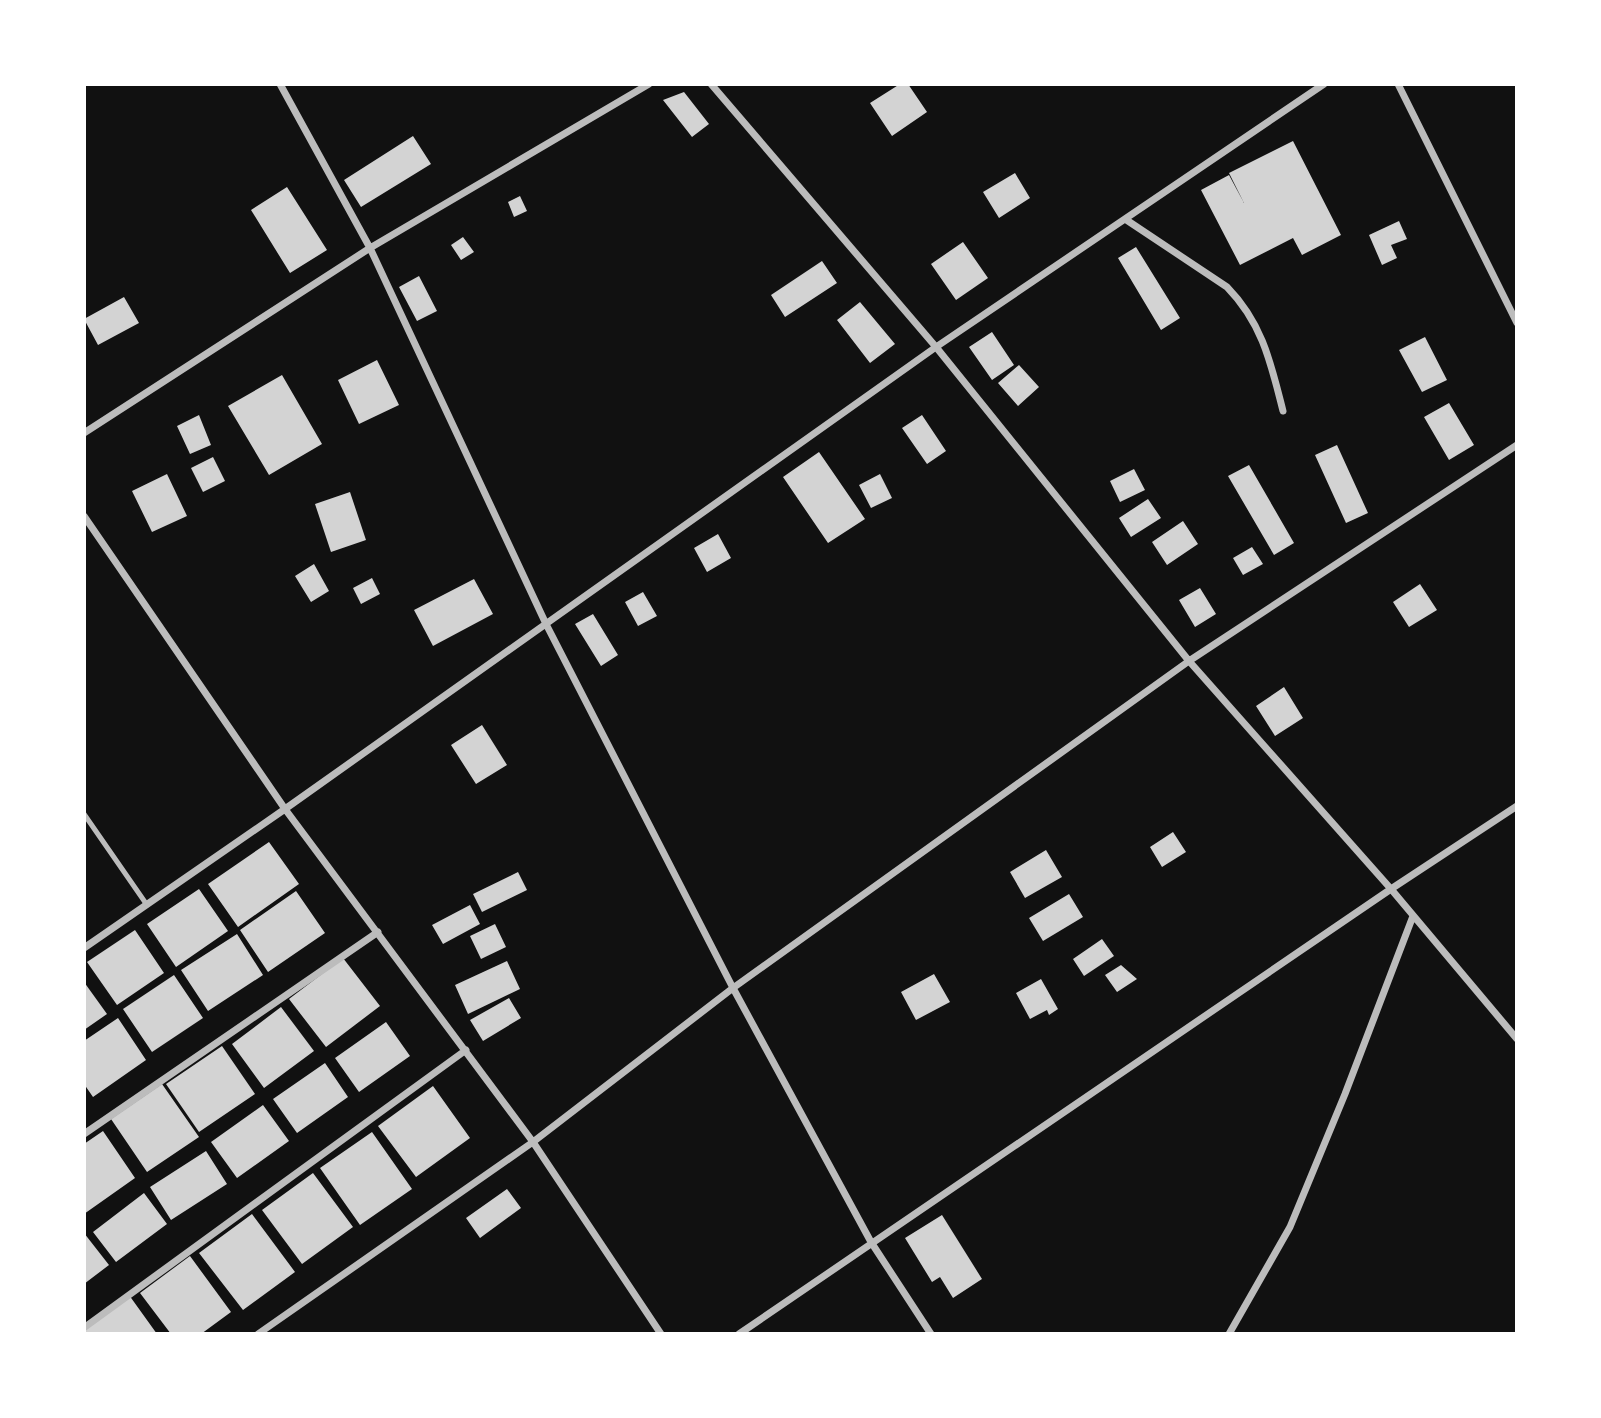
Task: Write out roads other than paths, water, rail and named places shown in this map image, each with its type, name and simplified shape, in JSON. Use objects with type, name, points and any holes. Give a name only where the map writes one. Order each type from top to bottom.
[{"type":"street","points":[[280,84],[370,248],[546,624],[733,988],[871,1242],[931,1334]]},
{"type":"street","points":[[84,433],[370,248],[649,84]]},
{"type":"street","points":[[710,84],[936,348],[1189,661],[1391,890],[1517,1039]]},
{"type":"street","points":[[84,948],[936,348],[1324,84]]},
{"type":"street","points":[[1398,84],[1517,323]]},
{"type":"street","points":[[1125,219],[1227,287],[1240,301],[1256,325],[1265,346],[1283,411]]},
{"type":"street","points":[[257,1334],[533,1142],[733,988],[1189,661],[1517,445]]},
{"type":"street","points":[[84,516],[285,809],[533,1142],[661,1334]]},
{"type":"street","points":[[739,1334],[1517,806]]},
{"type":"street","points":[[1229,1334],[1290,1227],[1345,1094],[1413,916]]},
{"type":"street","points":[[84,1134],[378,932]]},
{"type":"street","points":[[85,1327],[466,1050]]},
{"type":"lane","points":[[84,814],[147,905]]}]
